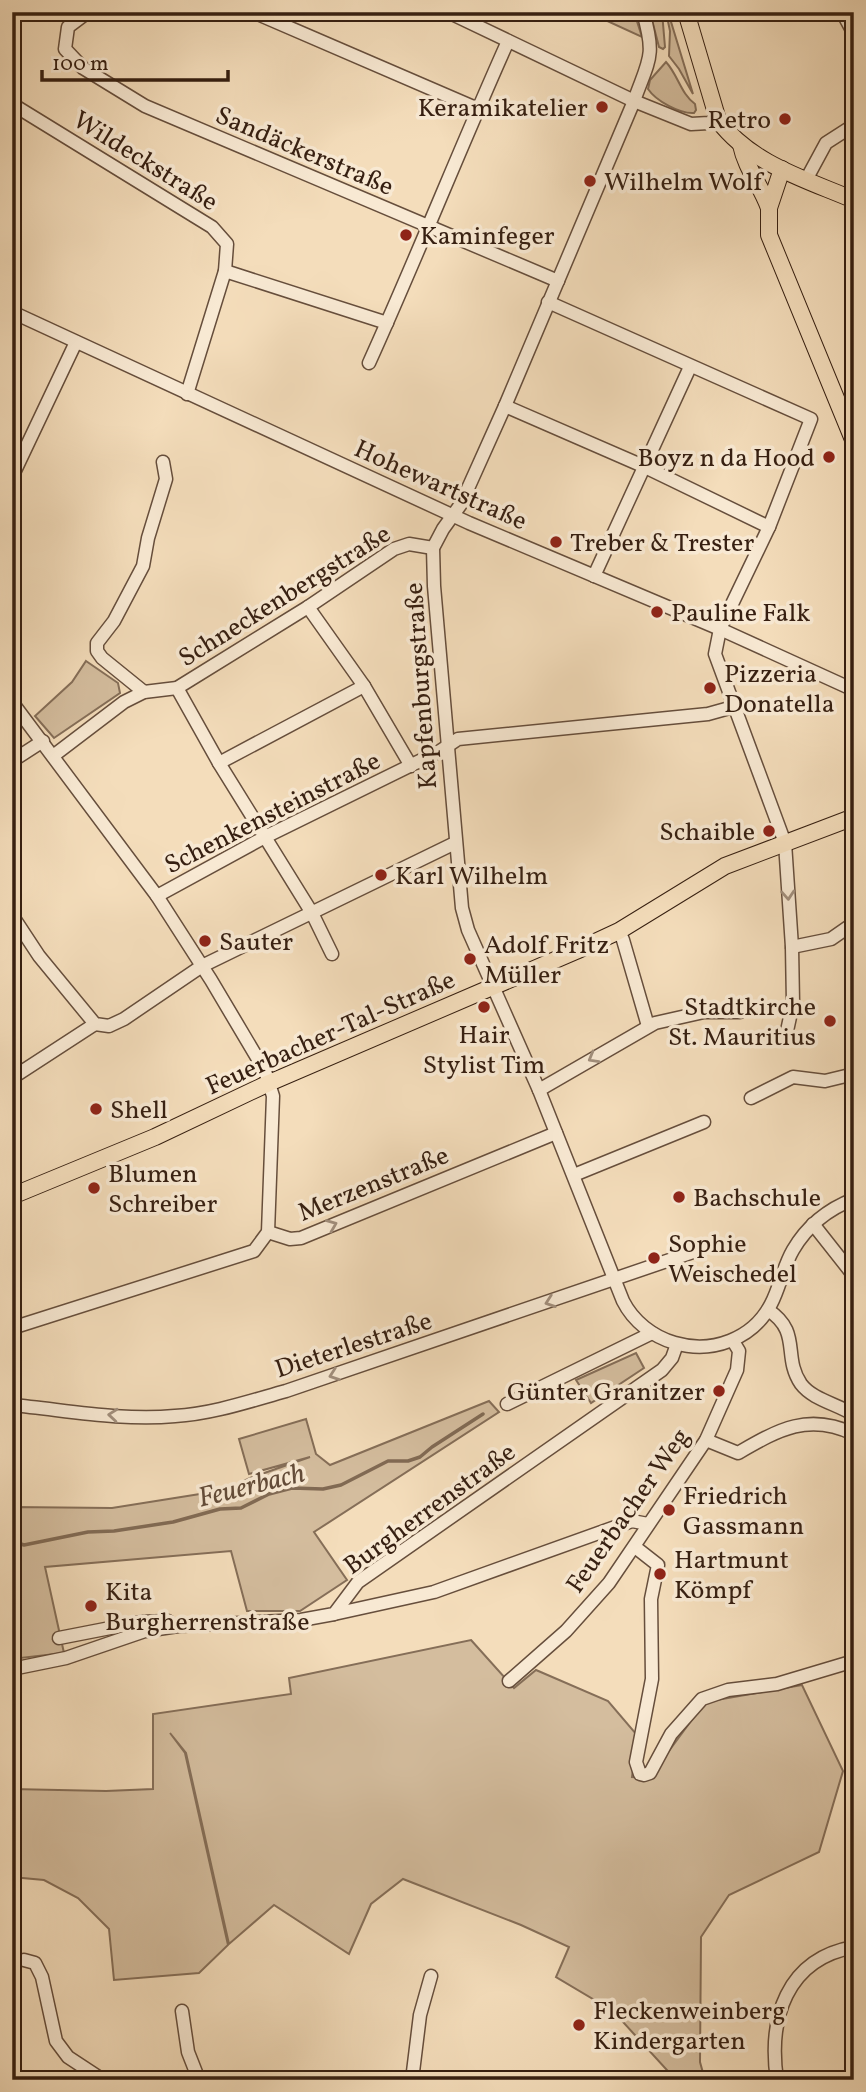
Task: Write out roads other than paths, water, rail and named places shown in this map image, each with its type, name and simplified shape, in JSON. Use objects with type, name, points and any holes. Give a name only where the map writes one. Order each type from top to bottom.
[{"type":"main road","points":[[686,12],[718,120],[741,145],[782,169],[854,200]]},
{"type":"main road","points":[[741,145],[745,162],[769,208]]},
{"type":"main road","points":[[782,169],[769,208],[769,235],[854,442]]},
{"type":"main road","name":"Feuerbacher-Tal-Straße","points":[[12,1196],[155,1137],[270,1083],[619,931],[725,866],[854,817]]},
{"type":"street","name":"Sandäckerstraße","points":[[89,12],[68,27],[65,49],[83,68],[145,106],[558,281]]},
{"type":"street","points":[[253,12],[478,109]]},
{"type":"street","points":[[447,12],[634,101],[691,124],[718,120]]},
{"type":"street","name":"Kapfenburgstraße","points":[[643,12],[651,45],[650,59],[634,101],[461,504],[433,548],[455,843],[465,920],[539,1090],[627,1309],[652,1333]]},
{"type":"street","points":[[842,12],[854,34]]},
{"type":"street","points":[[369,363],[509,41]]},
{"type":"street","name":"Wildeckstraße","points":[[12,104],[212,227],[228,244],[225,271],[187,394]]},
{"type":"street","points":[[806,180],[826,143],[854,125]]},
{"type":"street","points":[[225,271],[387,323]]},
{"type":"street","points":[[548,302],[811,419],[769,527],[720,629],[715,654],[785,843],[793,1003],[787,1031]]},
{"type":"street","name":"Hohewartstraße","points":[[12,312],[453,515],[720,629],[854,690]]},
{"type":"street","points":[[12,477],[76,342]]},
{"type":"street","points":[[594,576],[690,367]]},
{"type":"street","points":[[505,406],[643,466],[769,527]]},
{"type":"street","points":[[144,692],[102,658],[97,651],[97,643],[114,621],[143,566],[148,538],[166,479],[163,462]]},
{"type":"street","name":"Schneckenbergstraße","points":[[53,756],[124,702],[144,692],[177,688],[308,607],[394,549],[409,544],[433,548]]},
{"type":"street","points":[[308,607],[364,686],[411,766]]},
{"type":"street","points":[[219,763],[364,686]]},
{"type":"street","points":[[177,688],[219,763],[312,913],[332,954]]},
{"type":"street","points":[[12,702],[157,896],[265,1071],[273,1096],[268,1231]]},
{"type":"street","name":"Schenkensteinstraße","points":[[157,896],[265,837],[448,747],[458,739],[708,714],[733,707]]},
{"type":"street","points":[[12,761],[43,741]]},
{"type":"street","points":[[12,1079],[95,1024],[109,1026],[124,1020],[202,966],[455,843]]},
{"type":"street","points":[[12,915],[39,956],[95,1024]]},
{"type":"street","points":[[792,947],[831,939],[854,923]]},
{"type":"street","points":[[619,931],[648,1026]]},
{"type":"street","points":[[539,1090],[662,1020],[690,1014],[740,1012]]},
{"type":"street","points":[[751,1098],[793,1077],[825,1081],[854,1074]]},
{"type":"street","points":[[574,1175],[704,1122]]},
{"type":"street","name":"Merzenstraße","points":[[12,1328],[248,1255],[259,1247],[268,1231],[290,1239],[301,1238],[556,1133]]},
{"type":"street","points":[[508,1404],[652,1333],[677,1344],[707,1347],[733,1340],[758,1322],[768,1310],[793,1250],[813,1224],[854,1199]]},
{"type":"street","points":[[813,1224],[854,1276]]},
{"type":"street","name":"Dieterlestraße","points":[[12,1405],[146,1418],[218,1409],[286,1391],[696,1251]]},
{"type":"street","points":[[768,1310],[784,1323],[788,1330],[794,1370],[802,1385],[817,1397],[854,1415]]},
{"type":"street","name":"Feuerbacher Weg","points":[[509,1681],[588,1608],[635,1547],[706,1440],[737,1370],[739,1351],[733,1340]]},
{"type":"street","name":"Burgherrenstraße","points":[[334,1614],[358,1582],[662,1370],[672,1358],[677,1344]]},
{"type":"street","points":[[706,1440],[738,1453],[777,1430],[802,1424],[834,1425],[854,1434]]},
{"type":"street","points":[[12,1668],[66,1658],[145,1631],[178,1626],[301,1620],[434,1592],[632,1521],[648,1524]]},
{"type":"street","points":[[635,1547],[658,1565],[651,1599],[652,1679],[638,1747],[637,1769],[644,1775],[650,1773],[671,1734],[702,1699],[728,1690],[777,1684],[854,1661]]},
{"type":"street","points":[[59,1638],[152,1621],[164,1620],[178,1626]]},
{"type":"street","points":[[777,2080],[774,2056],[775,2025],[783,1997],[801,1975],[821,1958],[835,1950],[854,1947]]},
{"type":"street","points":[[24,1960],[35,1963],[42,1977],[56,2041],[68,2057],[103,2080]]},
{"type":"street","points":[[412,2080],[420,2015],[431,1976]]},
{"type":"street","points":[[182,2011],[188,2052],[199,2080]]},
{"type":"waterway","name":"Feuerbach","points":[[12,1541],[24,1545],[88,1532],[173,1522],[220,1509],[241,1508],[269,1494],[292,1488],[323,1489],[341,1485],[388,1461],[408,1461],[420,1457],[483,1414]]},
{"type":"place","name":"Keramikatelier","points":[[602,107]]},
{"type":"place","name":"Retro","points":[[785,119]]},
{"type":"place","name":"Wilhelm Wolf","points":[[590,181]]},
{"type":"place","name":"Kaminfeger","points":[[406,235]]},
{"type":"place","name":"Boyz n da Hood","points":[[829,457]]},
{"type":"place","name":"Treber & Trester","points":[[556,542]]},
{"type":"place","name":"Pauline Falk","points":[[657,612]]},
{"type":"place","name":"Pizzeria Donatella","points":[[710,688]]},
{"type":"place","name":"Schaible","points":[[769,831]]},
{"type":"place","name":"Karl Wilhelm","points":[[381,875]]},
{"type":"place","name":"Sauter","points":[[205,941]]},
{"type":"place","name":"Adolf Fritz Müller","points":[[470,959]]},
{"type":"place","name":"Hair Stylist Tim","points":[[484,1007]]},
{"type":"place","name":"Stadtkirche St. Mauritius","points":[[830,1021]]},
{"type":"place","name":"Shell","points":[[96,1109]]},
{"type":"place","name":"Blumen Schreiber","points":[[94,1188]]},
{"type":"place","name":"Bachschule","points":[[679,1197]]},
{"type":"place","name":"Sophie Weischedel","points":[[654,1258]]},
{"type":"place","name":"Günter Granitzer","points":[[719,1391]]},
{"type":"place","name":"Friedrich Gassmann","points":[[669,1510]]},
{"type":"place","name":"Hartmunt Kömpf","points":[[660,1574]]},
{"type":"place","name":"Kita Burgherrenstraße","points":[[91,1606]]},
{"type":"place","name":"Fleckenweinberg Kindergarten","points":[[579,2025]]}]
